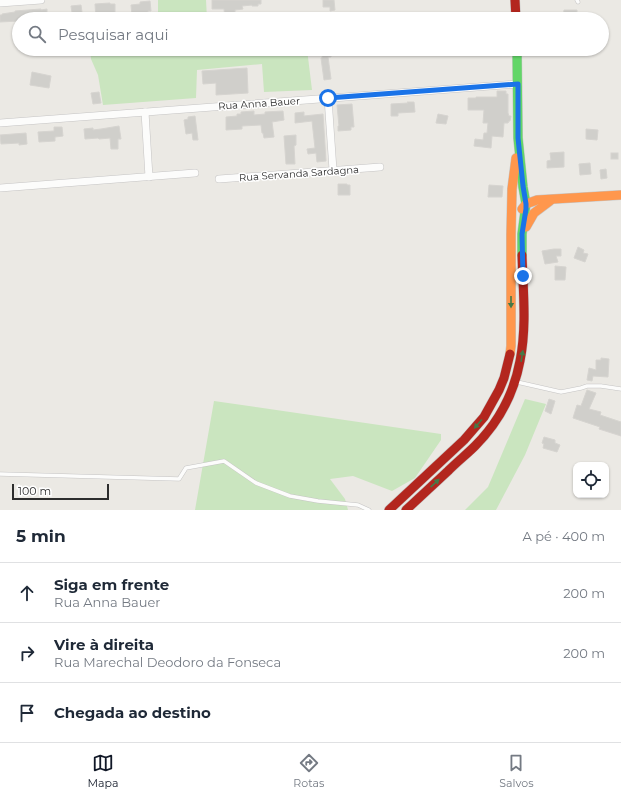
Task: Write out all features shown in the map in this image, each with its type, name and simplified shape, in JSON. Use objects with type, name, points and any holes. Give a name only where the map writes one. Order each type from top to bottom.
[{"type":"main road","points":[[516,0],[516,12]]},
{"type":"main road","points":[[406,510],[486,434],[505,406],[516,381],[520,367],[524,341],[522,234],[526,204],[518,138],[517,56]]},
{"type":"main road","points":[[389,510],[426,476],[484,417],[504,378],[511,346],[512,189],[518,138]]},
{"type":"main road","points":[[523,186],[529,193],[550,199],[621,195]]},
{"type":"main road","points":[[512,189],[517,197],[526,204],[534,206],[550,199]]},
{"type":"main road","points":[[522,234],[534,213],[550,199]]},
{"type":"main road","points":[[511,235],[517,217],[526,204]]},
{"type":"main road","points":[[504,378],[516,381]]},
{"type":"street","points":[[0,4],[41,0]]},
{"type":"street","name":"Rua Anna Bauer","points":[[0,124],[518,84]]},
{"type":"street","points":[[328,98],[333,170]]},
{"type":"street","points":[[145,112],[149,177]]},
{"type":"street","name":"Rua Servanda Sardagna","points":[[219,179],[380,167]]},
{"type":"street","points":[[0,188],[195,173]]},
{"type":"lane","points":[[516,381],[561,392],[587,386],[601,386],[621,389]]},
{"type":"lane","points":[[0,474],[179,479],[186,468],[224,461],[256,483],[290,496],[318,501],[358,505],[369,510]]},
{"type":"green space","points":[[158,0],[206,0],[207,12],[158,12]]},
{"type":"green space","points":[[91,56],[308,56],[312,90],[264,92],[262,64],[197,70],[196,98],[103,105],[98,75]]},
{"type":"green space","points":[[525,399],[546,404],[525,455],[496,510],[465,510],[488,487]]},
{"type":"green space","points":[[214,401],[441,434],[441,440],[415,478],[392,491],[353,476],[330,479],[345,499],[348,510],[195,510]]},
{"type":"building","points":[[212,0],[261,0],[261,4],[258,4],[258,6],[242,6],[243,9],[235,10],[235,12],[224,12],[224,9],[212,9]]},
{"type":"building","points":[[323,0],[334,0],[335,10],[330,11],[330,7],[323,7]]},
{"type":"building","points":[[150,1],[151,11],[132,12],[131,5],[140,4],[140,2]]},
{"type":"building","points":[[95,4],[115,4],[115,12],[96,12]]},
{"type":"building","points":[[81,5],[82,12],[72,12],[71,6]]},
{"type":"building","points":[[47,9],[47,12],[15,11],[41,10]]},
{"type":"building","points":[[564,10],[577,10],[577,12],[564,12]]},
{"type":"building","points":[[12,12],[12,21],[0,22],[0,15]]},
{"type":"building","points":[[322,56],[331,56],[328,57],[331,79],[324,80]]},
{"type":"building","points":[[247,68],[248,93],[216,95],[216,83],[203,84],[202,71]]},
{"type":"building","points":[[32,72],[51,76],[49,88],[30,85]]},
{"type":"building","points":[[497,91],[506,91],[506,94],[508,94],[508,113],[509,116],[511,116],[510,121],[508,123],[504,123],[503,137],[492,136],[491,148],[474,146],[475,139],[483,140],[484,133],[487,133],[488,123],[483,123],[484,110],[468,110],[468,98],[497,97]]},
{"type":"building","points":[[99,92],[101,103],[93,104],[91,93]]},
{"type":"building","points":[[407,102],[414,102],[415,112],[398,113],[398,116],[391,116],[391,104],[408,103]]},
{"type":"building","points":[[352,104],[354,127],[351,127],[351,130],[338,131],[337,105]]},
{"type":"building","points":[[254,111],[254,115],[265,114],[265,112],[283,111],[284,120],[272,122],[274,137],[264,138],[261,125],[242,126],[242,129],[226,130],[226,117],[237,116],[237,114],[241,114],[241,112]]},
{"type":"building","points":[[304,112],[304,116],[323,114],[326,161],[317,162],[316,153],[308,154],[307,149],[315,148],[312,121],[295,123],[295,113]]},
{"type":"building","points":[[438,114],[448,116],[446,124],[436,123]]},
{"type":"building","points":[[195,116],[198,140],[193,140],[192,133],[186,134],[184,120],[188,119],[188,117]]},
{"type":"building","points":[[119,126],[121,139],[118,139],[118,149],[111,149],[110,138],[85,139],[84,129],[93,128],[93,130]]},
{"type":"building","points":[[54,127],[62,127],[63,136],[55,137],[55,141],[39,142],[38,132],[54,131]]},
{"type":"building","points":[[586,129],[598,130],[597,140],[586,139]]},
{"type":"building","points":[[26,133],[27,144],[1,144],[0,135]]},
{"type":"building","points":[[296,135],[296,145],[294,146],[295,164],[286,164],[284,136]]},
{"type":"building","points":[[564,152],[564,167],[547,168],[547,161],[551,160],[550,153]]},
{"type":"building","points":[[611,153],[618,153],[618,159],[611,159]]},
{"type":"building","points":[[590,163],[591,174],[580,175],[579,164]]},
{"type":"building","points":[[606,169],[607,178],[601,179],[600,170]]},
{"type":"building","points":[[338,184],[350,185],[350,195],[338,195]]},
{"type":"building","points":[[489,185],[503,186],[502,197],[488,197]]},
{"type":"building","points":[[578,247],[584,250],[583,253],[588,254],[585,262],[574,258]]},
{"type":"building","points":[[561,249],[561,256],[556,256],[558,262],[545,264],[542,251]]},
{"type":"building","points":[[555,266],[566,267],[565,280],[555,280]]},
{"type":"building","points":[[601,358],[609,359],[608,377],[593,376],[592,381],[587,380],[589,368],[596,370],[596,360],[601,360]]},
{"type":"building","points":[[587,390],[596,393],[589,409],[601,412],[600,415],[621,422],[621,436],[573,418],[577,405],[581,406]]},
{"type":"building","points":[[549,399],[555,401],[551,414],[545,411]]},
{"type":"building","points":[[544,437],[555,440],[555,443],[560,445],[557,452],[543,448],[544,444],[542,443]]},
{"type":"traffic: fast","points":[[517,56],[518,138],[526,204],[522,234],[522,255]]},
{"type":"traffic: slow","points":[[510,354],[512,189],[516,158]]},
{"type":"traffic: slow","points":[[522,209],[526,204],[537,200],[621,195]]},
{"type":"traffic: slow","points":[[526,227],[534,213],[550,201]]},
{"type":"traffic: jam","points":[[515,0],[516,12]]},
{"type":"traffic: jam","points":[[406,510],[472,449],[491,428],[504,407],[514,385],[522,348],[524,308],[522,255]]},
{"type":"traffic: jam","points":[[389,510],[464,440],[484,417],[504,378],[510,354]]},
{"type":"route","points":[[328,98],[518,84],[518,138],[526,204],[522,234],[523,276]]}]
